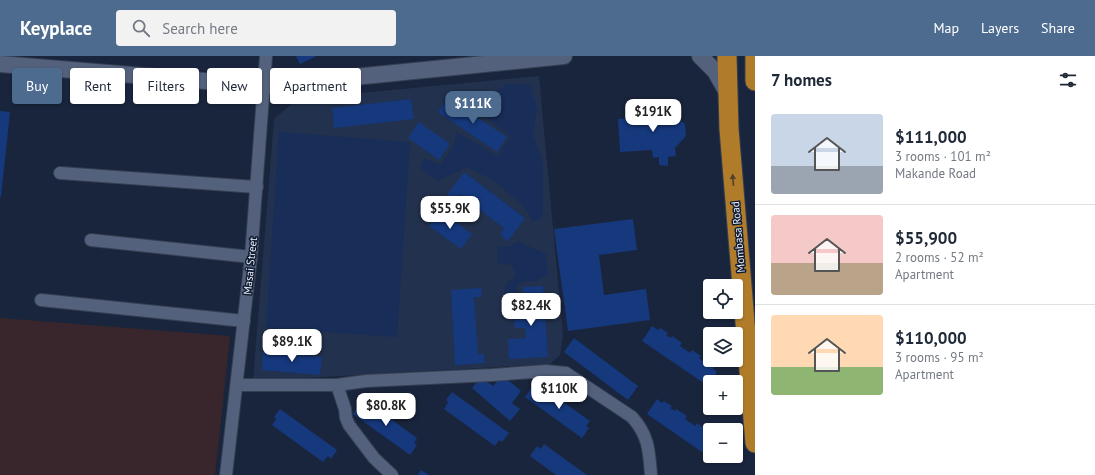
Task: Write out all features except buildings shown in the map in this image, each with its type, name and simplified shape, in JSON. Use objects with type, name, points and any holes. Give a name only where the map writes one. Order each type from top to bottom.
[{"type":"highway","name":"Mombasa Road","points":[[727,56],[729,129],[755,443]]},
{"type":"highway","points":[[755,56],[755,81]]},
{"type":"main road","points":[[0,64],[264,86],[564,56]]},
{"type":"main road","points":[[700,56],[715,71],[727,92]]},
{"type":"street","name":"Masai Street","points":[[226,475],[251,257],[266,56]]},
{"type":"street","points":[[60,173],[257,187]]},
{"type":"street","points":[[91,240],[251,257]]},
{"type":"street","points":[[41,300],[244,321]]},
{"type":"street","points":[[237,385],[337,385],[366,381],[546,371],[566,373],[632,417],[638,424],[644,434],[649,450],[651,475]]},
{"type":"street","points":[[337,385],[349,426],[374,458],[392,475]]},
{"type":"shaded area","points":[[539,76],[563,336],[560,355],[550,364],[253,381],[274,119],[291,104],[361,104],[361,93]]},
{"type":"shaded area","points":[[508,84],[530,85],[537,108],[533,135],[543,162],[543,217],[533,222],[522,204],[491,179],[467,167],[437,181],[420,168],[424,158],[440,165],[454,146],[456,132],[498,156],[511,136],[480,113],[487,97]]},
{"type":"shaded area","points":[[279,132],[410,142],[397,337],[266,328]]},
{"type":"shaded area","points":[[517,241],[546,254],[548,275],[536,281],[521,282],[517,288],[517,303],[506,302],[504,293],[508,282],[515,277],[515,272],[511,265],[497,263],[498,247],[511,246]]},
{"type":"shaded area","points":[[0,318],[230,336],[215,475],[0,475]]}]
